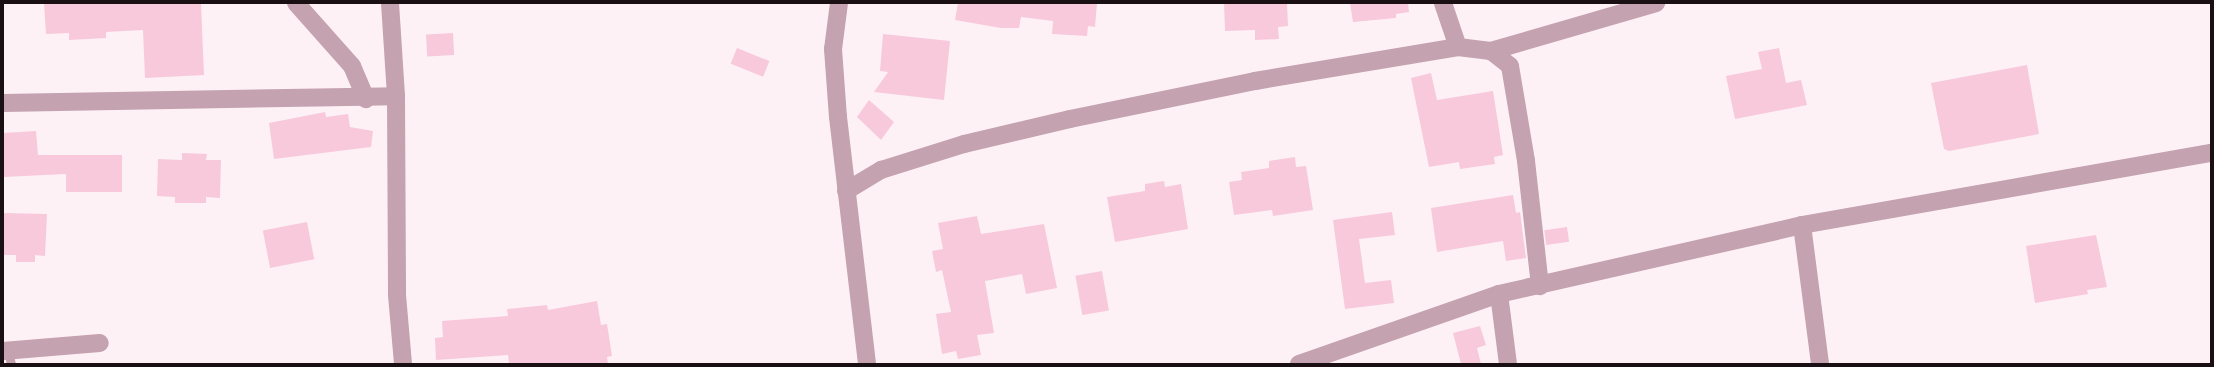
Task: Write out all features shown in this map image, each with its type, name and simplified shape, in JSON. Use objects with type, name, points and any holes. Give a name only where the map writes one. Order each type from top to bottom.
[{"type":"street","points":[[296,3],[352,66],[366,99]]},
{"type":"street","points":[[390,3],[396,96],[397,287],[403,364]]},
{"type":"street","points":[[839,3],[833,50],[846,191],[867,364]]},
{"type":"street","points":[[1443,3],[1458,48]]},
{"type":"street","points":[[846,191],[881,170],[964,144],[1070,118],[1255,81],[1458,48],[1491,51],[1656,3]]},
{"type":"street","points":[[1491,51],[1510,66],[1526,161],[1540,286]]},
{"type":"street","points":[[3,103],[366,99],[396,96]]},
{"type":"street","points":[[1299,364],[1499,294],[1540,286],[1802,225],[2211,153]]},
{"type":"street","points":[[1802,225],[1818,363]]},
{"type":"street","points":[[1499,294],[1508,364]]},
{"type":"street","points":[[7,355],[100,343]]},
{"type":"building","points":[[44,3],[201,3],[204,75],[145,78],[143,30],[106,32],[106,38],[69,40],[69,33],[46,34]]},
{"type":"building","points":[[958,3],[1097,3],[1095,27],[1088,26],[1087,36],[1052,34],[1053,21],[1021,17],[1019,28],[1001,28],[955,20]]},
{"type":"building","points":[[1224,3],[1287,3],[1288,26],[1278,27],[1279,39],[1255,40],[1255,30],[1225,31]]},
{"type":"building","points":[[1350,3],[1408,3],[1409,12],[1396,14],[1396,18],[1353,22]]},
{"type":"building","points":[[453,33],[454,55],[427,56],[426,34]]},
{"type":"building","points":[[883,34],[950,41],[944,100],[874,92],[888,72],[880,71]]},
{"type":"building","points":[[737,48],[769,61],[763,77],[731,64]]},
{"type":"building","points":[[1779,48],[1786,83],[1801,80],[1807,105],[1735,119],[1726,76],[1762,69],[1758,52]]},
{"type":"building","points":[[2027,65],[2039,134],[1949,151],[1944,149],[1931,83]]},
{"type":"building","points":[[1431,73],[1437,100],[1493,91],[1503,155],[1494,157],[1495,164],[1460,169],[1459,162],[1429,167],[1411,78]]},
{"type":"building","points":[[869,100],[894,122],[881,140],[857,117]]},
{"type":"building","points":[[325,112],[326,117],[348,114],[350,127],[373,131],[371,147],[274,159],[269,123]]},
{"type":"building","points":[[36,131],[38,155],[122,155],[122,192],[66,192],[66,174],[3,177],[3,133]]},
{"type":"building","points":[[182,153],[207,154],[206,160],[221,160],[220,198],[206,197],[206,203],[175,203],[175,197],[157,196],[158,159],[182,160]]},
{"type":"building","points":[[1295,157],[1296,167],[1306,166],[1313,210],[1273,216],[1272,210],[1234,215],[1229,182],[1242,180],[1241,172],[1269,168],[1269,161]]},
{"type":"building","points":[[1164,181],[1165,187],[1181,184],[1188,229],[1115,242],[1107,197],[1145,191],[1145,184]]},
{"type":"building","points":[[1513,195],[1516,213],[1520,212],[1526,258],[1506,261],[1503,241],[1437,252],[1431,208]]},
{"type":"building","points":[[1392,212],[1395,235],[1359,239],[1365,283],[1391,280],[1394,303],[1345,309],[1333,220]]},
{"type":"building","points":[[3,213],[47,214],[45,256],[35,255],[35,262],[16,262],[16,255],[3,255]]},
{"type":"building","points":[[977,216],[981,234],[1044,224],[1057,288],[1026,294],[1022,274],[985,281],[994,333],[977,335],[981,355],[958,359],[956,351],[942,354],[936,314],[951,312],[942,270],[936,272],[932,251],[943,249],[938,223]]},
{"type":"building","points":[[307,222],[314,259],[270,268],[263,231]]},
{"type":"building","points":[[1567,227],[1569,242],[1546,245],[1544,230]]},
{"type":"building","points":[[2096,235],[2107,287],[2087,290],[2088,294],[2035,303],[2026,246]]},
{"type":"building","points":[[1102,271],[1109,310],[1082,315],[1075,276]]},
{"type":"building","points":[[597,301],[601,325],[607,324],[612,356],[607,357],[608,364],[509,364],[508,355],[436,360],[435,338],[443,337],[442,321],[508,316],[507,309],[547,305],[548,310]]},
{"type":"building","points":[[1480,326],[1486,345],[1477,348],[1481,364],[1461,364],[1453,333]]}]
